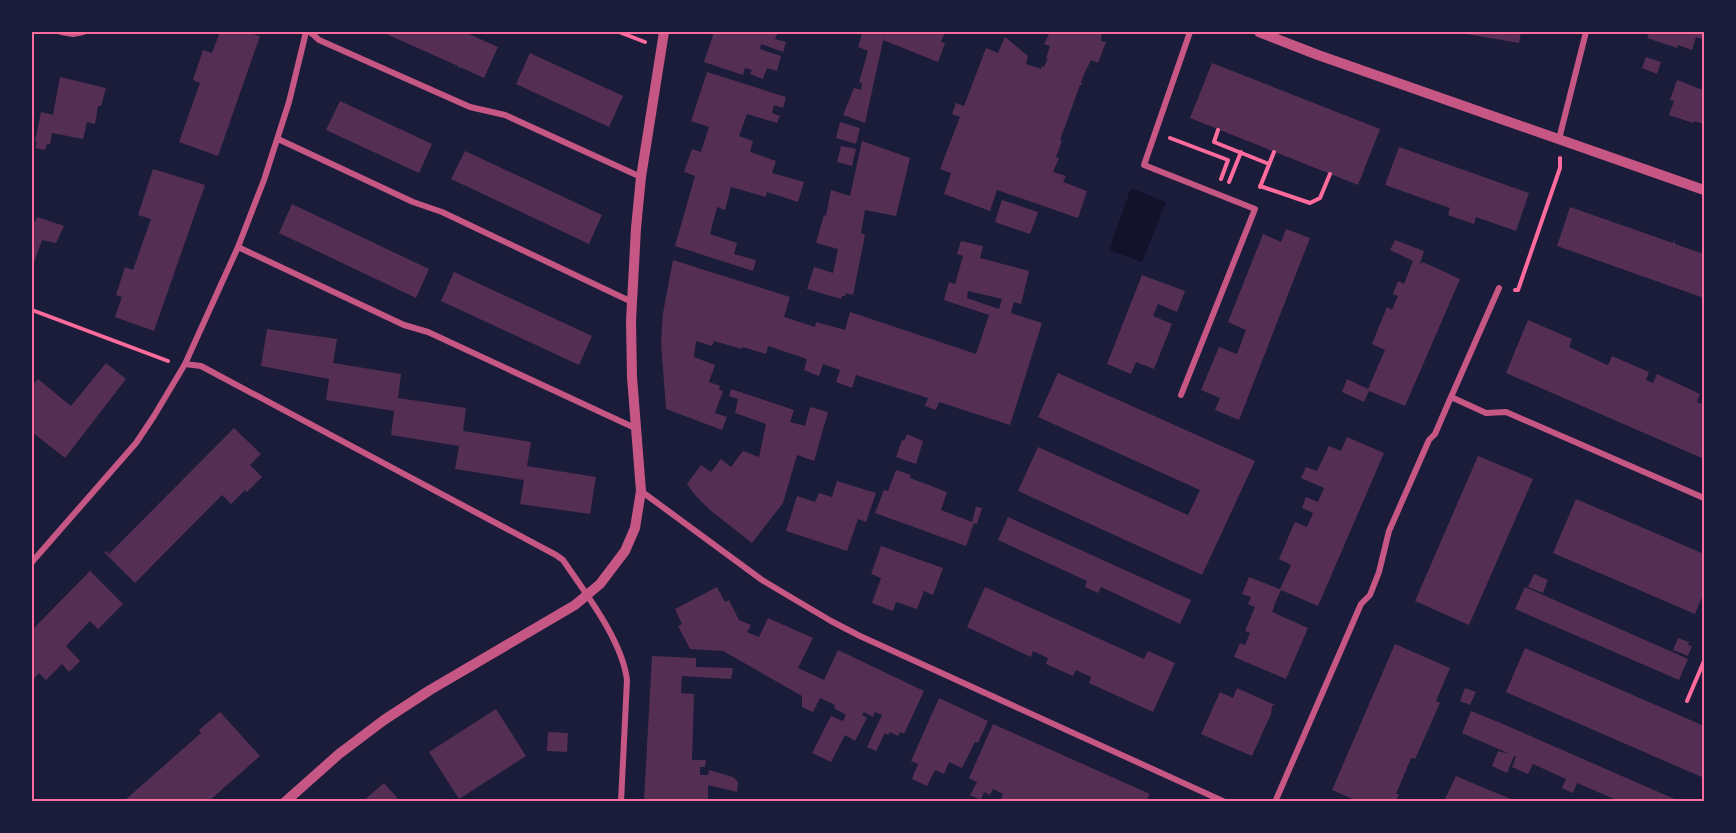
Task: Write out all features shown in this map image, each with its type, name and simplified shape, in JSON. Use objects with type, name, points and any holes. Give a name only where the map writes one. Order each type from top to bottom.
[{"type":"street","points":[[61,32],[73,34],[83,32]]},
{"type":"street","points":[[32,562],[136,443],[185,364],[238,247],[278,139],[308,32],[319,40],[470,107],[505,115],[642,177]]},
{"type":"street","points":[[285,801],[339,754],[384,720],[430,690],[556,618],[587,596],[609,574],[625,551],[635,528],[641,491],[632,377],[632,302],[642,177],[664,32]]},
{"type":"street","points":[[1181,395],[1255,209],[1144,165],[1190,32]]},
{"type":"street","points":[[1259,32],[1318,55],[1704,190]]},
{"type":"street","points":[[1559,139],[1586,32]]},
{"type":"street","points":[[278,139],[413,202],[442,212],[632,302]]},
{"type":"street","points":[[238,247],[404,324],[429,332],[635,428]]},
{"type":"street","points":[[1275,801],[1361,604],[1370,595],[1379,572],[1389,531],[1429,440],[1435,434],[1499,288]]},
{"type":"street","points":[[185,364],[201,366],[563,560],[615,642],[625,667],[627,680],[621,801]]},
{"type":"street","points":[[1451,397],[1486,413],[1506,412],[1704,498]]},
{"type":"street","points":[[641,491],[762,580],[831,621],[1225,801]]},
{"type":"street","points":[[32,554],[42,550]]},
{"type":"path","points":[[619,32],[648,43]]},
{"type":"path","points":[[1218,129],[1214,142],[1269,164]]},
{"type":"path","points":[[1167,137],[1228,160],[1216,194]]},
{"type":"path","points":[[1499,288],[1518,290],[1560,168],[1559,139]]},
{"type":"path","points":[[1224,197],[1241,152]]},
{"type":"path","points":[[1251,208],[1274,152]]},
{"type":"path","points":[[1260,186],[1310,203],[1320,198],[1330,174]]},
{"type":"path","points":[[32,310],[160,358],[185,364]]},
{"type":"path","points":[[1687,701],[1704,661]]},
{"type":"shaded area","points":[[1131,188],[1166,202],[1142,262],[1109,250]]},
{"type":"building","points":[[220,32],[246,32],[260,36],[218,156],[179,142],[200,83],[193,80],[203,50],[212,53]]},
{"type":"building","points":[[382,32],[464,32],[498,47],[484,78]]},
{"type":"building","points":[[714,32],[778,32],[775,39],[786,42],[783,52],[761,44],[760,49],[781,56],[777,71],[767,68],[763,79],[750,74],[752,70],[745,68],[743,75],[704,62]]},
{"type":"building","points":[[861,32],[885,32],[865,123],[843,115],[854,88],[861,90],[862,83],[859,82],[868,51],[858,47]]},
{"type":"building","points":[[886,32],[945,32],[941,42],[945,43],[938,62],[883,40]]},
{"type":"building","points":[[1050,32],[1102,32],[1101,41],[1106,42],[1098,63],[1091,60],[1085,72],[1060,140],[1062,141],[1056,157],[1059,158],[1053,172],[1066,176],[1063,182],[1087,191],[1078,218],[997,190],[990,211],[944,194],[951,173],[940,169],[960,117],[952,114],[956,103],[964,106],[986,48],[998,53],[1005,37],[1028,56],[1026,64],[1041,69],[1048,58],[1046,58],[1050,46],[1044,44]]},
{"type":"building","points":[[1455,32],[1521,32],[1519,43]]},
{"type":"building","points":[[1650,32],[1704,32],[1701,39],[1696,37],[1692,50],[1678,45],[1677,48],[1647,38]]},
{"type":"building","points":[[530,53],[623,96],[609,127],[516,84]]},
{"type":"building","points":[[1646,57],[1661,62],[1657,74],[1642,68]]},
{"type":"building","points":[[1212,63],[1380,129],[1358,185],[1190,118]]},
{"type":"building","points":[[707,72],[786,97],[783,108],[774,105],[772,113],[780,116],[777,123],[747,114],[739,136],[753,141],[750,152],[776,161],[772,173],[804,182],[798,202],[767,192],[766,197],[731,187],[725,210],[717,207],[710,234],[737,243],[734,254],[756,260],[753,271],[675,246],[695,176],[684,172],[692,149],[701,152],[709,127],[691,121]]},
{"type":"building","points":[[60,77],[106,88],[101,106],[98,106],[95,124],[87,122],[83,139],[52,133],[50,144],[47,144],[45,150],[35,148],[41,112],[53,115]]},
{"type":"building","points":[[1677,80],[1703,90],[1704,85],[1704,124],[1669,115],[1674,101],[1670,100]]},
{"type":"building","points":[[340,101],[432,144],[419,173],[326,130]]},
{"type":"building","points":[[840,122],[860,128],[856,144],[836,138]]},
{"type":"building","points":[[862,141],[910,158],[896,216],[865,210],[861,233],[865,235],[853,295],[846,293],[841,299],[807,289],[814,267],[833,273],[838,249],[816,243],[824,215],[826,216],[831,190],[850,196]]},
{"type":"building","points":[[841,146],[856,149],[852,166],[837,162]]},
{"type":"building","points":[[1399,147],[1529,193],[1516,231],[1476,217],[1474,224],[1448,215],[1450,208],[1385,185]]},
{"type":"building","points":[[465,151],[602,215],[589,244],[451,179]]},
{"type":"building","points":[[153,169],[205,185],[154,331],[115,317],[122,297],[116,295],[125,267],[133,270],[151,219],[138,215]]},
{"type":"building","points":[[1002,200],[1038,212],[1030,234],[995,222]]},
{"type":"building","points":[[292,204],[429,269],[416,298],[279,233]]},
{"type":"building","points":[[1570,207],[1673,243],[1674,240],[1675,244],[1704,254],[1704,298],[1557,246]]},
{"type":"building","points":[[37,217],[64,226],[56,243],[42,240],[32,268],[32,221],[35,222]]},
{"type":"building","points":[[1286,229],[1310,238],[1239,420],[1215,410],[1220,398],[1201,390],[1219,347],[1237,354],[1246,330],[1228,322],[1263,234],[1281,242]]},
{"type":"building","points":[[1395,240],[1424,251],[1420,264],[1423,262],[1460,279],[1405,406],[1369,391],[1364,402],[1342,392],[1347,379],[1368,389],[1385,350],[1372,344],[1387,307],[1392,310],[1398,296],[1393,294],[1398,281],[1404,284],[1413,261],[1390,250]]},
{"type":"building","points":[[961,241],[983,246],[980,258],[1029,271],[1021,304],[1014,302],[1011,313],[1042,323],[1010,425],[939,402],[936,410],[925,406],[928,398],[856,375],[852,388],[836,382],[840,370],[823,364],[819,376],[804,370],[807,359],[768,346],[766,354],[714,341],[712,346],[696,341],[694,357],[715,365],[709,382],[720,386],[719,390],[723,391],[715,413],[727,417],[722,430],[666,409],[661,342],[663,313],[673,260],[790,297],[784,317],[815,327],[816,322],[845,330],[850,312],[976,354],[989,315],[944,300],[949,282],[955,284],[963,256],[957,254]],"holes":[[[968,291],[1002,299],[999,309],[967,298]]]},
{"type":"building","points":[[454,272],[592,336],[579,365],[441,301]]},
{"type":"building","points":[[1142,275],[1185,291],[1177,312],[1158,304],[1153,316],[1172,324],[1154,369],[1136,362],[1131,374],[1107,364]]},
{"type":"building","points":[[1528,320],[1572,339],[1569,347],[1603,363],[1608,365],[1612,356],[1649,372],[1646,380],[1653,383],[1657,374],[1700,394],[1697,402],[1704,405],[1704,459],[1506,373]]},
{"type":"building","points":[[267,329],[337,339],[333,363],[401,374],[398,398],[466,408],[463,431],[531,442],[527,466],[596,477],[590,514],[520,504],[524,480],[455,469],[459,446],[391,435],[394,411],[326,400],[329,379],[261,366]]},
{"type":"building","points":[[106,363],[126,379],[65,458],[32,432],[32,383],[33,385],[38,379],[71,406]]},
{"type":"building","points":[[1058,373],[1255,461],[1202,575],[1018,491],[1038,447],[1188,515],[1200,490],[1038,417]]},
{"type":"building","points":[[731,389],[794,410],[790,422],[805,426],[810,407],[828,412],[814,461],[797,455],[783,503],[752,543],[710,510],[687,484],[701,465],[711,472],[721,459],[731,467],[743,451],[759,457],[766,424],[735,413],[738,399],[729,396]]},
{"type":"building","points":[[234,428],[261,454],[250,465],[262,477],[231,504],[222,495],[135,583],[104,552],[109,554]]},
{"type":"building","points":[[907,434],[923,441],[916,464],[896,457],[902,440],[904,441]]},
{"type":"building","points":[[1347,437],[1384,453],[1318,606],[1281,590],[1276,601],[1272,612],[1308,628],[1286,679],[1234,657],[1240,643],[1245,645],[1250,633],[1245,631],[1255,607],[1248,604],[1251,597],[1242,594],[1249,577],[1280,589],[1291,565],[1279,559],[1290,533],[1295,522],[1307,527],[1313,513],[1302,508],[1306,497],[1318,502],[1324,488],[1301,478],[1306,467],[1317,471],[1329,446],[1341,451]]},
{"type":"building","points":[[1478,456],[1533,479],[1469,625],[1415,601]]},
{"type":"building","points":[[896,470],[911,475],[910,478],[947,492],[941,510],[972,522],[976,507],[982,508],[966,546],[875,513],[884,490],[888,491]]},
{"type":"building","points":[[837,481],[876,493],[866,522],[858,519],[847,551],[786,531],[797,496],[815,502],[819,493],[832,497]]},
{"type":"building","points":[[1576,499],[1704,554],[1704,592],[1695,614],[1553,553]]},
{"type":"building","points":[[1008,517],[1191,600],[1180,624],[1101,587],[1098,593],[1085,587],[1087,581],[998,540]]},
{"type":"building","points":[[881,546],[943,568],[933,595],[924,591],[917,609],[896,602],[893,611],[872,603],[881,578],[871,574]]},
{"type":"building","points":[[90,571],[123,604],[98,629],[90,621],[66,646],[80,661],[69,672],[62,664],[46,680],[39,673],[32,681],[32,630]]},
{"type":"building","points":[[1534,574],[1548,580],[1543,593],[1528,587]]},
{"type":"building","points":[[717,587],[725,602],[729,600],[739,620],[751,625],[747,632],[759,637],[768,618],[813,638],[798,668],[824,680],[838,650],[924,691],[904,734],[900,732],[898,736],[890,732],[888,735],[885,733],[876,751],[867,747],[882,715],[875,712],[873,717],[864,712],[862,715],[867,718],[855,741],[845,735],[831,762],[812,753],[831,716],[843,721],[846,715],[834,708],[835,705],[820,698],[813,712],[802,707],[802,696],[723,651],[690,649],[678,626],[682,624],[675,609]]},
{"type":"building","points":[[985,587],[1144,659],[1148,651],[1175,663],[1153,712],[1089,683],[1091,677],[1076,670],[1073,676],[1046,664],[1048,658],[1033,651],[1031,657],[967,627]]},
{"type":"building","points":[[1525,587],[1688,659],[1679,680],[1515,609]]},
{"type":"building","points":[[1678,638],[1689,642],[1688,645],[1692,646],[1688,656],[1673,650]]},
{"type":"building","points":[[1395,644],[1450,668],[1436,701],[1440,703],[1415,759],[1411,758],[1396,794],[1399,794],[1396,801],[1357,801],[1332,790]]},
{"type":"building","points":[[1525,648],[1704,726],[1704,778],[1506,692]]},
{"type":"building","points":[[652,656],[696,658],[696,667],[733,668],[731,679],[682,676],[681,693],[694,694],[692,760],[706,760],[705,767],[700,767],[700,775],[708,775],[709,770],[733,777],[738,782],[737,792],[708,785],[708,801],[644,801]]},
{"type":"building","points":[[1237,688],[1275,705],[1272,706],[1271,714],[1252,756],[1201,734],[1220,692],[1233,698]]},
{"type":"building","points":[[1465,688],[1476,692],[1470,705],[1460,701]]},
{"type":"building","points":[[939,698],[988,721],[978,743],[975,742],[962,768],[949,762],[944,774],[935,770],[927,786],[912,779],[918,764],[911,761]]},
{"type":"building","points":[[496,709],[526,756],[459,799],[429,752]]},
{"type":"building","points":[[1471,711],[1679,801],[1619,801],[1577,783],[1573,793],[1562,788],[1566,779],[1533,764],[1528,774],[1512,767],[1516,757],[1514,756],[1507,773],[1492,766],[1498,751],[1510,754],[1462,733]]},
{"type":"building","points":[[220,712],[260,756],[209,801],[124,801],[201,733],[199,730]]},
{"type":"building","points":[[993,724],[1150,794],[1146,801],[1006,801],[1001,799],[1003,794],[993,789],[990,795],[984,792],[981,800],[970,795],[977,782],[969,778]]},
{"type":"building","points":[[548,732],[568,733],[567,752],[547,751]]},
{"type":"building","points":[[1456,776],[1477,785],[1516,801],[1444,801]]},
{"type":"building","points":[[384,783],[400,801],[363,801]]}]
